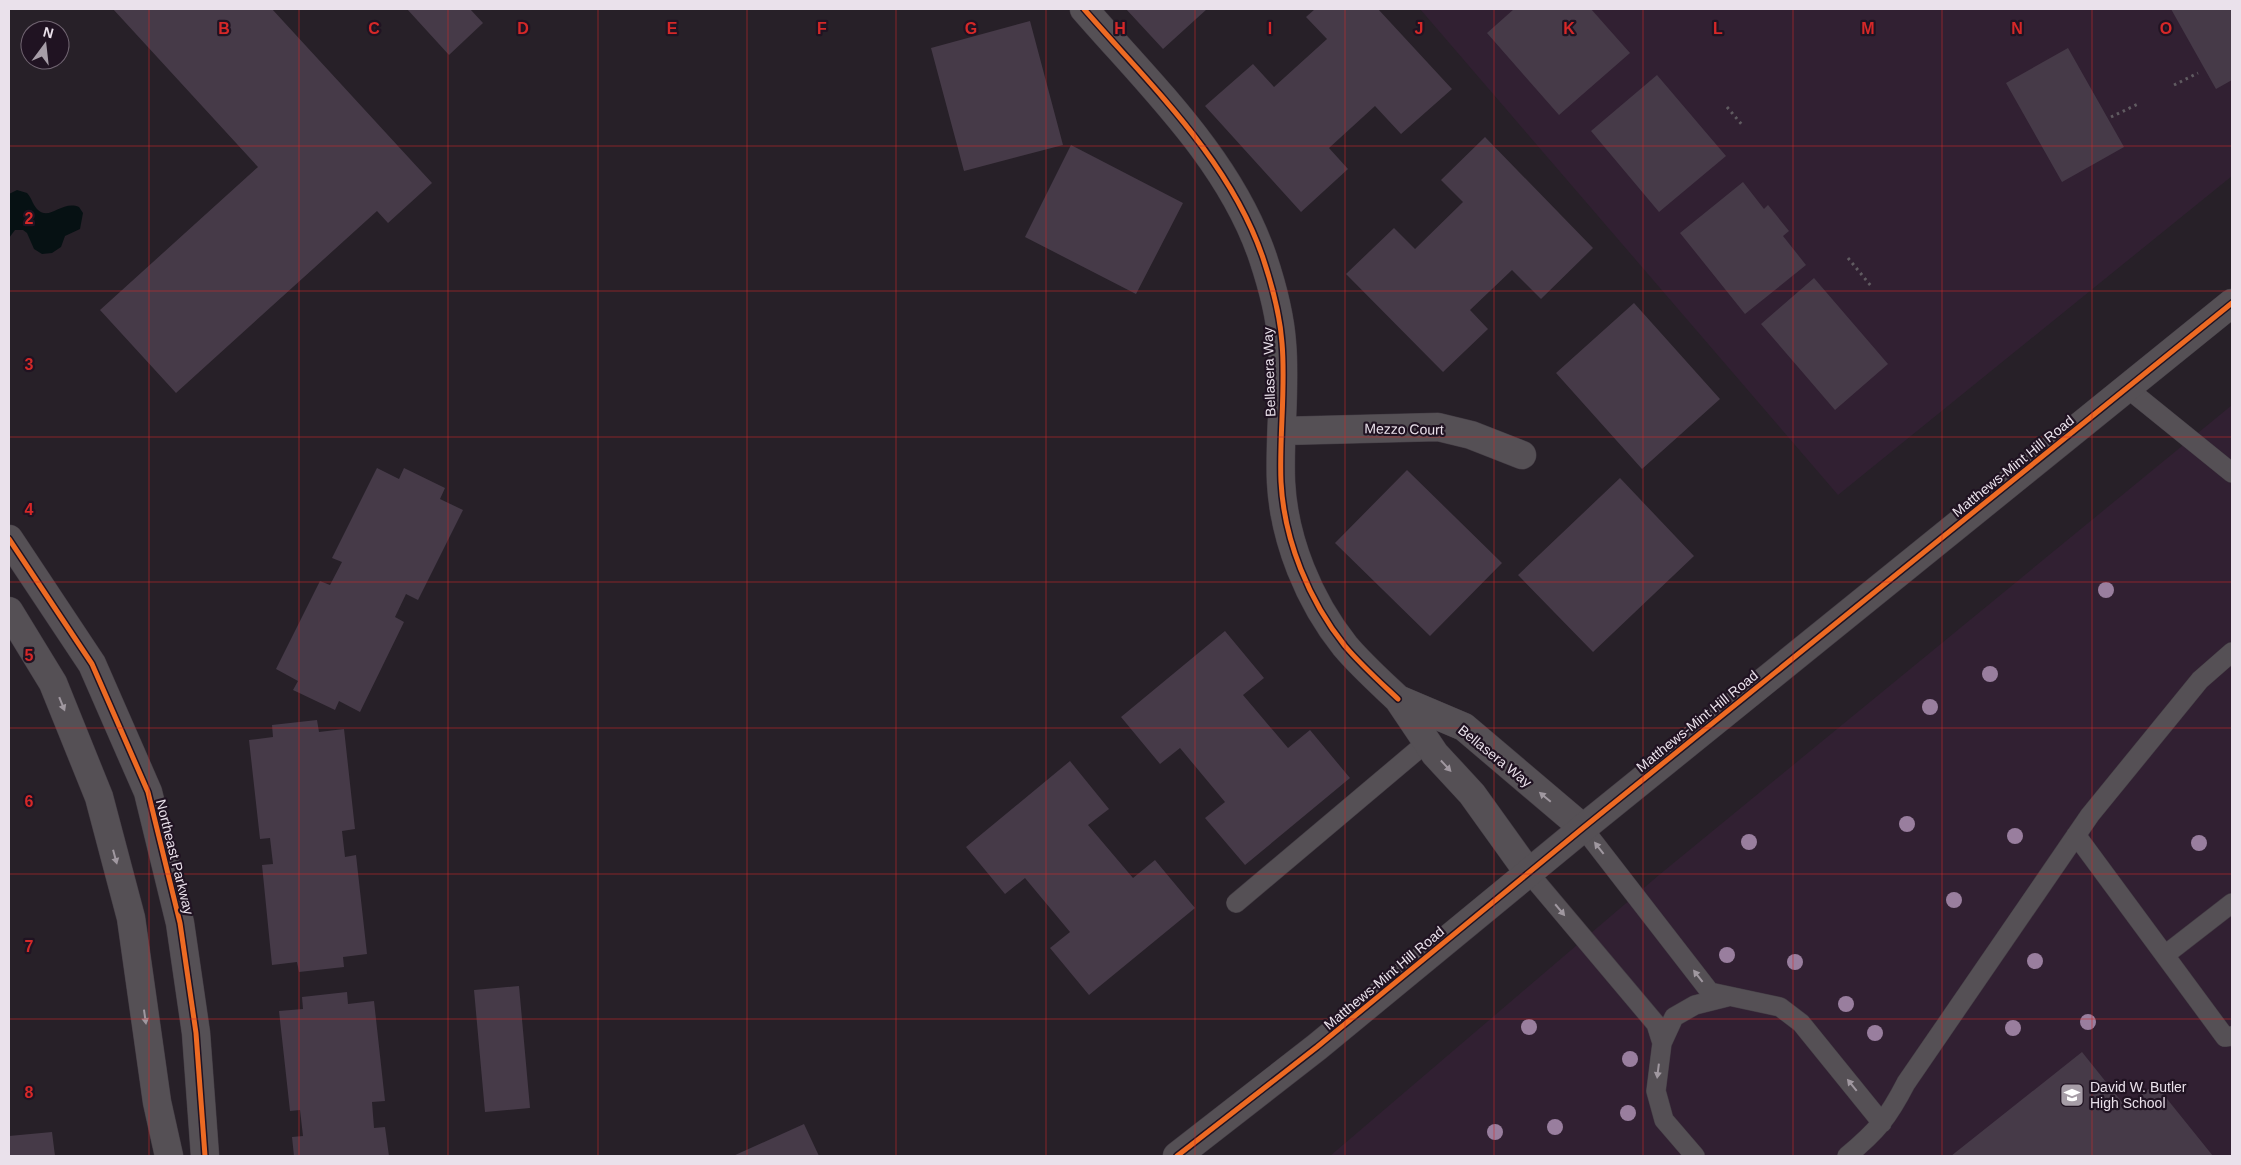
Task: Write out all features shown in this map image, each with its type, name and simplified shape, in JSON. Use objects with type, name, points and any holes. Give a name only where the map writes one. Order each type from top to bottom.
[{"type":"street","name":"Bellasera Way","points":[[1084,9],[1206,150],[1245,216],[1262,257],[1274,298],[1282,343],[1282,482],[1286,515],[1295,553],[1310,588],[1326,619],[1345,646],[1398,699],[1435,754],[1472,794],[1528,872]]},
{"type":"street","name":"Matthews-Mint Hill Road","points":[[1177,1156],[1317,1047],[1528,872],[2232,303]]},
{"type":"street","name":"Mezzo Court","points":[[1282,431],[1438,427],[1471,435],[1522,455]]},
{"type":"street","name":"Northeast Parkway","points":[[9,539],[92,664],[148,792],[180,923],[196,1033],[205,1156]]},
{"type":"street","points":[[9,611],[53,683],[99,797],[131,918],[157,1102],[169,1156]]},
{"type":"street","name":"Bellasera Way","points":[[1398,699],[1464,727],[1583,828]]},
{"type":"lane","points":[[2127,388],[2232,474]]},
{"type":"lane","points":[[1847,1156],[1874,1133],[1891,1111],[1906,1083],[2096,807],[2200,680],[2232,652]]},
{"type":"lane","points":[[1236,903],[1426,742]]},
{"type":"lane","points":[[1583,828],[1710,992],[1780,1007],[1801,1023],[1882,1123]]},
{"type":"lane","points":[[2076,834],[2225,1037],[2232,1036]]},
{"type":"lane","points":[[1528,872],[1656,1024],[1662,1043]]},
{"type":"lane","points":[[2165,955],[2232,903]]},
{"type":"lane","points":[[1694,1156],[1664,1120],[1656,1091],[1662,1043],[1674,1017],[1695,1005],[1729,997]]},
{"type":"path","points":[[2174,85],[2198,73]]},
{"type":"path","points":[[2111,117],[2138,104]]},
{"type":"path","points":[[1726,107],[1743,126]]},
{"type":"path","points":[[1848,258],[1871,286]]},
{"type":"shaded area","points":[[1420,9],[2232,9],[2232,176],[1838,495]]},
{"type":"shaded area","points":[[17,190],[27,193],[36,208],[43,213],[52,212],[67,206],[79,207],[83,213],[80,229],[65,236],[61,247],[52,253],[42,254],[34,249],[27,233],[23,230],[15,230],[9,238],[9,194]]},
{"type":"shaded area","points":[[2232,405],[2232,1156],[1330,1156],[1659,875]]},
{"type":"building","points":[[113,9],[272,9],[432,183],[388,223],[377,211],[176,393],[100,310],[258,167]]},
{"type":"building","points":[[407,9],[470,9],[483,23],[449,55]]},
{"type":"building","points":[[1126,9],[1207,9],[1163,49]]},
{"type":"building","points":[[1315,9],[1378,9],[1452,89],[1401,134],[1375,106],[1329,148],[1348,169],[1301,212],[1205,106],[1253,64],[1274,87],[1327,39],[1306,17]]},
{"type":"building","points":[[1514,9],[1591,9],[1630,53],[1559,115],[1487,33]]},
{"type":"building","points":[[2171,9],[2232,9],[2232,80],[2216,89]]},
{"type":"building","points":[[1030,21],[1063,145],[964,171],[931,48]]},
{"type":"building","points":[[2068,48],[2124,147],[2062,182],[2006,83]]},
{"type":"building","points":[[1657,75],[1726,156],[1659,212],[1591,131]]},
{"type":"building","points":[[1485,137],[1593,248],[1541,299],[1512,270],[1470,310],[1488,329],[1443,372],[1346,274],[1394,228],[1415,249],[1463,202],[1441,180]]},
{"type":"building","points":[[1071,145],[1183,203],[1136,294],[1025,237]]},
{"type":"building","points":[[1743,182],[1764,209],[1768,205],[1789,231],[1783,236],[1806,265],[1745,314],[1680,233]]},
{"type":"building","points":[[1814,278],[1888,364],[1835,410],[1761,324]]},
{"type":"building","points":[[1634,303],[1720,399],[1642,469],[1556,373]]},
{"type":"building","points":[[377,468],[399,479],[404,468],[445,488],[440,499],[463,510],[418,600],[406,594],[395,617],[404,622],[360,712],[339,701],[335,710],[293,690],[298,681],[276,669],[320,581],[330,585],[342,562],[332,558]]},
{"type":"building","points":[[1407,470],[1502,563],[1430,636],[1335,543]]},
{"type":"building","points":[[1620,478],[1694,556],[1593,652],[1518,575]]},
{"type":"building","points":[[1225,631],[1264,678],[1243,695],[1288,748],[1310,730],[1350,778],[1245,865],[1205,818],[1225,802],[1180,748],[1160,764],[1121,717]]},
{"type":"building","points":[[317,720],[319,732],[344,729],[355,829],[342,831],[345,857],[356,855],[367,954],[343,957],[344,967],[299,972],[297,962],[272,965],[262,865],[273,864],[270,838],[260,839],[249,740],[273,737],[272,725]]},
{"type":"building","points":[[1070,761],[1109,809],[1088,825],[1133,878],[1155,860],[1195,908],[1089,995],[1050,948],[1070,932],[1025,878],[1005,894],[966,847]]},
{"type":"building","points":[[519,986],[530,1108],[485,1112],[474,990]]},
{"type":"building","points":[[347,992],[348,1004],[374,1001],[385,1101],[372,1102],[374,1128],[385,1127],[389,1156],[294,1156],[292,1137],[303,1136],[300,1110],[290,1111],[279,1011],[303,1009],[302,997]]},
{"type":"building","name":"David W. Butler High School","points":[[2082,1052],[2126,1107],[2155,1084],[2213,1156],[1951,1156]]},
{"type":"building","points":[[804,1124],[819,1156],[733,1156]]},
{"type":"building","points":[[52,1132],[55,1156],[9,1156],[9,1136]]},
{"type":"cycle path","points":[[1084,9],[1186,125],[1230,188],[1249,222],[1263,258],[1281,332],[1283,360],[1281,482],[1283,504],[1293,548],[1310,590],[1332,628],[1358,660],[1398,699]]},
{"type":"cycle path","points":[[1177,1156],[1317,1047],[1583,828],[2232,303]]},
{"type":"cycle path","points":[[9,539],[92,664],[148,792],[180,923],[196,1033],[205,1156]]},
{"type":"place","name":"David W. Butler High School","points":[[2072,1095]]}]
